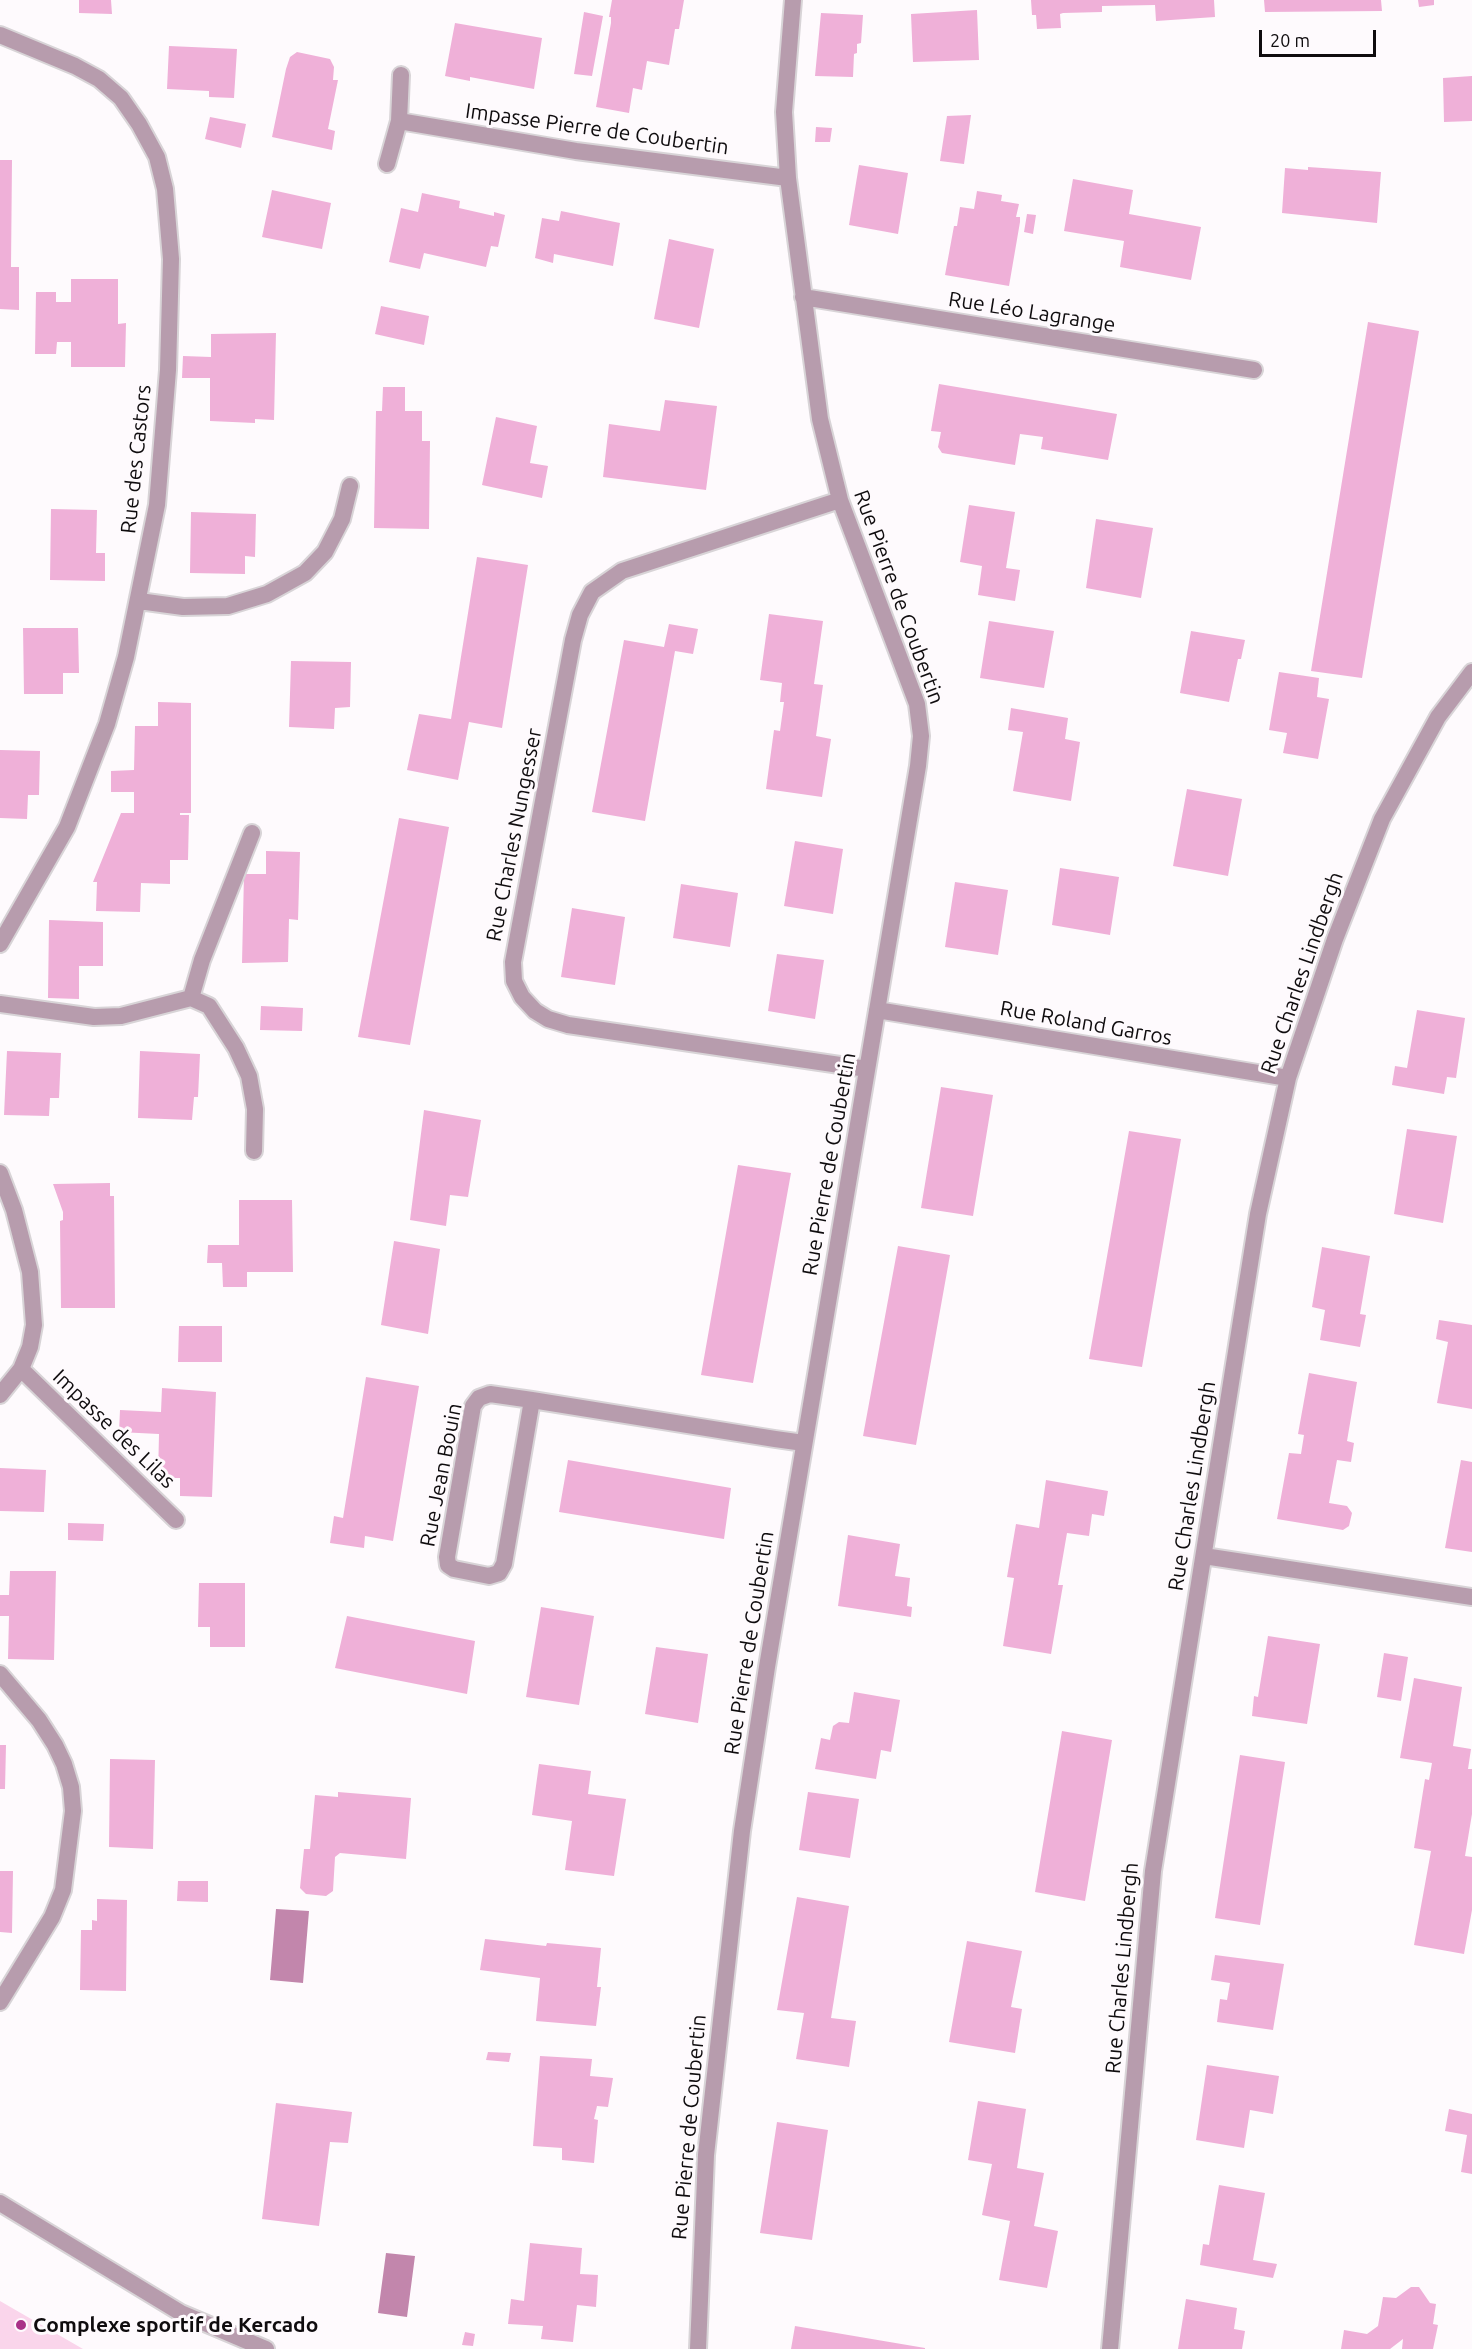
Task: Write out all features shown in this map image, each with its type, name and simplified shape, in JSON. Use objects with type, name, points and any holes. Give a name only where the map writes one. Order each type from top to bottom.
[{"type":"street","name":"Rue Pierre de Coubertin","points":[[698,2349],[706,2155],[727,1954],[767,1667],[918,766],[921,736],[917,704],[840,500],[820,419],[788,178],[784,112],[793,0]]},
{"type":"street","name":"Rue des Castors","points":[[0,34],[75,66],[99,79],[121,98],[140,124],[157,157],[165,189],[171,259],[168,370],[157,506],[139,601],[107,724],[88,778],[68,827],[0,944]]},
{"type":"street","points":[[387,164],[399,121],[401,75]]},
{"type":"street","name":"Impasse Pierre de Coubertin","points":[[399,121],[576,151],[788,178]]},
{"type":"street","name":"Rue Léo Lagrange","points":[[803,297],[1254,370]]},
{"type":"street","points":[[139,601],[183,607],[228,606],[267,594],[305,573],[325,552],[342,519],[350,486]]},
{"type":"street","name":"Rue Charles Nungesser","points":[[840,500],[622,572],[592,592],[580,615],[573,640],[513,962],[514,981],[522,997],[535,1011],[548,1019],[568,1025],[867,1069]]},
{"type":"street","name":"Rue Charles Lindbergh","points":[[1110,2349],[1153,1871],[1258,1214],[1288,1078],[1323,971],[1382,819],[1438,717],[1472,672]]},
{"type":"street","points":[[191,998],[202,960],[252,833]]},
{"type":"street","points":[[0,1004],[93,1017],[121,1016],[191,998],[209,1006],[218,1018],[249,1076],[255,1109],[254,1152]]},
{"type":"street","name":"Rue Roland Garros","points":[[877,1010],[1288,1078]]},
{"type":"street","points":[[0,1173],[14,1210],[30,1272],[34,1325],[30,1347],[21,1369],[0,1395]]},
{"type":"street","name":"Impasse des Lilas","points":[[21,1369],[176,1520]]},
{"type":"street","name":"Rue Jean Bouin","points":[[532,1400],[504,1564],[499,1573],[489,1576],[454,1569],[448,1565],[447,1557],[473,1406],[479,1398],[490,1394],[532,1400],[804,1443]]},
{"type":"street","points":[[1204,1556],[1472,1597]]},
{"type":"street","points":[[0,1674],[39,1720],[55,1745],[69,1779],[73,1811],[63,1890],[52,1917],[0,2002]]},
{"type":"street","points":[[0,2204],[181,2313],[266,2349]]},
{"type":"shaded area","points":[[276,1909],[309,1911],[303,1983],[270,1980]]},
{"type":"shaded area","points":[[386,2253],[415,2256],[407,2317],[378,2313]]},
{"type":"shaded area","name":"Complexe sportif de Kercado","points":[[0,2301],[83,2349],[0,2349]]},
{"type":"building","points":[[79,0],[111,0],[112,14],[79,13]]},
{"type":"building","points":[[612,0],[684,0],[679,29],[675,29],[669,65],[647,61],[642,90],[633,88],[629,113],[596,107],[611,23],[611,17],[609,17]]},
{"type":"building","points":[[1031,0],[1214,0],[1215,17],[1156,21],[1155,5],[1102,6],[1102,12],[1060,14],[1061,28],[1037,29],[1036,15],[1032,15]]},
{"type":"building","points":[[1264,0],[1381,0],[1382,11],[1265,12]]},
{"type":"building","points":[[1418,0],[1434,0],[1434,5],[1419,7]]},
{"type":"building","points":[[977,10],[979,60],[913,62],[911,14]]},
{"type":"building","points":[[584,12],[603,16],[592,76],[574,74]]},
{"type":"building","points":[[821,13],[863,15],[861,43],[857,44],[857,53],[854,54],[853,77],[815,76]]},
{"type":"building","points":[[455,23],[542,38],[534,89],[470,77],[470,81],[445,76]]},
{"type":"building","points":[[169,46],[237,49],[234,98],[209,97],[209,91],[167,89]]},
{"type":"building","points":[[297,52],[330,59],[334,67],[333,80],[338,80],[328,129],[335,131],[332,150],[272,137],[286,69],[290,57]]},
{"type":"building","points":[[1472,76],[1472,121],[1444,122],[1443,78]]},
{"type":"building","points":[[971,115],[964,164],[940,161],[947,116]]},
{"type":"building","points":[[210,117],[246,124],[241,148],[205,139]]},
{"type":"building","points":[[816,127],[832,128],[830,142],[815,142]]},
{"type":"building","points":[[0,160],[12,160],[11,267],[19,267],[19,310],[0,309]]},
{"type":"building","points":[[859,165],[908,173],[898,234],[849,225]]},
{"type":"building","points":[[1308,167],[1381,172],[1377,223],[1282,213],[1285,168],[1308,170]]},
{"type":"building","points":[[1073,179],[1133,190],[1129,214],[1201,227],[1191,280],[1120,267],[1124,241],[1064,231]]},
{"type":"building","points":[[272,190],[331,203],[322,249],[262,237]]},
{"type":"building","points":[[977,191],[1002,195],[1001,201],[1019,204],[1016,217],[1020,217],[1020,222],[1009,286],[945,275],[960,207],[974,209]]},
{"type":"building","points":[[422,193],[460,201],[459,208],[494,216],[494,212],[505,215],[498,247],[491,246],[486,267],[424,253],[420,269],[389,262],[401,208],[418,212]]},
{"type":"building","points":[[561,211],[620,223],[613,266],[554,254],[553,263],[535,258],[542,218],[559,221]]},
{"type":"building","points":[[1027,214],[1036,215],[1033,234],[1024,232]]},
{"type":"building","points":[[669,239],[714,249],[699,328],[654,319]]},
{"type":"building","points":[[71,279],[118,279],[118,324],[126,323],[125,367],[71,367],[71,342],[57,342],[56,354],[35,354],[36,292],[56,292],[56,302],[71,302]]},
{"type":"building","points":[[381,306],[429,316],[424,345],[375,334]]},
{"type":"building","points":[[1368,322],[1419,331],[1362,678],[1311,671]]},
{"type":"building","points":[[276,333],[274,420],[255,419],[255,423],[210,421],[210,378],[182,378],[183,356],[211,357],[211,334]]},
{"type":"building","points":[[939,384],[1117,414],[1108,460],[1041,449],[1043,437],[1020,434],[1015,465],[942,453],[938,447],[941,432],[931,431]]},
{"type":"building","points":[[383,387],[405,387],[405,411],[422,411],[422,441],[430,441],[429,529],[374,528],[376,411],[382,411]]},
{"type":"building","points":[[665,400],[717,406],[706,490],[603,477],[609,424],[660,431]]},
{"type":"building","points":[[496,417],[537,426],[530,463],[548,466],[542,498],[482,485]]},
{"type":"building","points":[[969,505],[1015,512],[1006,568],[1020,570],[1015,601],[978,595],[982,566],[960,562]]},
{"type":"building","points":[[51,509],[97,510],[96,553],[105,553],[105,581],[50,580]]},
{"type":"building","points":[[191,512],[256,514],[255,557],[245,556],[245,574],[190,573]]},
{"type":"building","points":[[1096,519],[1153,528],[1141,598],[1086,588]]},
{"type":"building","points":[[477,557],[528,565],[502,728],[469,722],[458,780],[407,770],[419,714],[451,719]]},
{"type":"building","points":[[769,614],[823,621],[814,684],[823,685],[816,736],[831,739],[822,797],[766,789],[774,730],[780,731],[784,702],[780,702],[782,683],[760,680]]},
{"type":"building","points":[[989,621],[1054,631],[1044,688],[980,678]]},
{"type":"building","points":[[669,624],[698,629],[693,654],[675,651],[645,821],[592,812],[624,640],[664,647]]},
{"type":"building","points":[[23,628],[78,628],[79,673],[63,673],[63,694],[24,694]]},
{"type":"building","points":[[1191,631],[1245,640],[1241,659],[1238,659],[1229,702],[1180,693]]},
{"type":"building","points":[[291,661],[351,662],[350,707],[335,708],[334,729],[289,727]]},
{"type":"building","points":[[1279,672],[1319,678],[1317,697],[1329,699],[1318,759],[1283,753],[1287,733],[1269,730]]},
{"type":"building","points":[[158,702],[191,703],[191,813],[180,813],[180,815],[189,815],[188,860],[170,860],[170,884],[141,883],[140,912],[96,911],[97,882],[93,882],[121,813],[134,813],[134,792],[111,792],[111,771],[134,770],[135,726],[158,726]]},
{"type":"building","points":[[1011,708],[1068,718],[1065,739],[1080,742],[1071,801],[1013,791],[1023,732],[1008,730]]},
{"type":"building","points":[[0,750],[40,751],[39,795],[28,795],[27,819],[0,818]]},
{"type":"building","points":[[1187,789],[1242,799],[1228,876],[1173,866]]},
{"type":"building","points":[[399,818],[449,827],[410,1045],[358,1037]]},
{"type":"building","points":[[795,841],[843,849],[833,914],[784,906]]},
{"type":"building","points":[[266,851],[300,852],[298,920],[289,919],[288,962],[242,963],[244,874],[266,874]]},
{"type":"building","points":[[1060,868],[1119,877],[1110,935],[1052,925]]},
{"type":"building","points":[[955,882],[1008,890],[998,955],[945,947]]},
{"type":"building","points":[[681,884],[738,893],[730,947],[673,938]]},
{"type":"building","points":[[572,908],[625,917],[615,985],[561,977]]},
{"type":"building","points":[[49,920],[103,922],[103,966],[79,966],[79,999],[48,998]]},
{"type":"building","points":[[777,954],[824,960],[815,1019],[768,1011]]},
{"type":"building","points":[[261,1006],[303,1008],[302,1031],[260,1030]]},
{"type":"building","points":[[1417,1010],[1465,1018],[1456,1078],[1447,1077],[1444,1094],[1392,1085],[1395,1066],[1407,1068]]},
{"type":"building","points":[[7,1051],[61,1053],[59,1098],[50,1098],[49,1116],[4,1115]]},
{"type":"building","points":[[140,1051],[200,1054],[198,1097],[194,1097],[192,1120],[138,1118]]},
{"type":"building","points":[[941,1087],[993,1095],[973,1216],[921,1208]]},
{"type":"building","points":[[424,1110],[481,1120],[468,1197],[450,1195],[446,1226],[410,1220]]},
{"type":"building","points":[[1407,1129],[1457,1136],[1443,1223],[1394,1214]]},
{"type":"building","points":[[1129,1131],[1181,1139],[1142,1367],[1089,1359]]},
{"type":"building","points":[[738,1165],[791,1173],[753,1383],[701,1375]]},
{"type":"building","points":[[110,1183],[110,1196],[114,1196],[115,1308],[61,1308],[60,1221],[63,1220],[63,1212],[53,1184]]},
{"type":"building","points":[[239,1200],[292,1200],[293,1272],[247,1272],[247,1287],[223,1287],[222,1263],[207,1263],[208,1245],[239,1245]]},
{"type":"building","points":[[394,1241],[440,1249],[428,1334],[381,1325]]},
{"type":"building","points":[[898,1246],[950,1255],[916,1445],[863,1436]]},
{"type":"building","points":[[1322,1247],[1370,1256],[1360,1314],[1366,1315],[1360,1347],[1320,1340],[1325,1310],[1312,1307]]},
{"type":"building","points":[[1439,1320],[1472,1325],[1472,1409],[1437,1403],[1448,1342],[1436,1339]]},
{"type":"building","points":[[179,1326],[222,1326],[222,1362],[178,1362]]},
{"type":"building","points":[[1309,1373],[1357,1382],[1347,1441],[1354,1443],[1351,1462],[1337,1460],[1329,1503],[1347,1506],[1352,1513],[1349,1526],[1343,1530],[1277,1519],[1289,1453],[1301,1454],[1304,1435],[1298,1434]]},
{"type":"building","points":[[366,1377],[419,1386],[393,1541],[365,1536],[364,1548],[330,1543],[334,1516],[343,1518]]},
{"type":"building","points":[[162,1388],[216,1392],[212,1497],[180,1496],[180,1478],[158,1478],[159,1434],[119,1432],[120,1410],[161,1412]]},
{"type":"building","points":[[568,1460],[731,1488],[724,1539],[559,1512]]},
{"type":"building","points":[[1461,1460],[1472,1462],[1472,1552],[1445,1548]]},
{"type":"building","points":[[0,1468],[46,1470],[44,1512],[0,1511]]},
{"type":"building","points":[[1046,1480],[1108,1491],[1104,1516],[1092,1514],[1089,1536],[1067,1533],[1058,1585],[1063,1585],[1051,1654],[1003,1646],[1014,1578],[1007,1577],[1016,1524],[1039,1528]]},
{"type":"building","points":[[68,1523],[104,1524],[103,1541],[68,1540]]},
{"type":"building","points":[[848,1535],[900,1544],[895,1576],[910,1578],[907,1606],[912,1607],[911,1617],[838,1606]]},
{"type":"building","points":[[10,1571],[56,1571],[54,1660],[8,1659],[9,1616],[0,1616],[0,1595],[9,1595]]},
{"type":"building","points":[[199,1583],[245,1583],[245,1647],[210,1647],[210,1627],[198,1627]]},
{"type":"building","points":[[541,1607],[594,1616],[579,1705],[526,1697]]},
{"type":"building","points":[[347,1616],[475,1641],[467,1694],[335,1668]]},
{"type":"building","points":[[1268,1636],[1320,1644],[1307,1724],[1252,1716],[1254,1696],[1258,1697]]},
{"type":"building","points":[[656,1647],[708,1654],[698,1723],[645,1714]]},
{"type":"building","points":[[1384,1653],[1408,1657],[1401,1701],[1377,1697]]},
{"type":"building","points":[[1414,1678],[1462,1687],[1453,1746],[1471,1749],[1468,1769],[1472,1769],[1472,1814],[1465,1856],[1472,1857],[1472,1910],[1464,1954],[1414,1945],[1431,1851],[1414,1848],[1425,1779],[1429,1780],[1432,1763],[1400,1758]]},
{"type":"building","points":[[854,1692],[900,1700],[891,1752],[881,1750],[876,1779],[815,1769],[821,1738],[830,1740],[833,1726],[839,1722],[849,1723]]},
{"type":"building","points":[[1062,1731],[1112,1740],[1085,1901],[1035,1892]]},
{"type":"building","points":[[0,1745],[6,1745],[5,1789],[0,1789]]},
{"type":"building","points":[[1240,1755],[1285,1762],[1260,1925],[1215,1918]]},
{"type":"building","points":[[110,1759],[155,1760],[153,1849],[109,1847]]},
{"type":"building","points":[[539,1764],[591,1771],[588,1794],[626,1799],[614,1876],[565,1870],[572,1821],[532,1815]]},
{"type":"building","points":[[338,1792],[411,1798],[406,1859],[340,1853],[335,1857],[333,1891],[326,1896],[306,1894],[300,1888],[304,1849],[310,1849],[315,1795],[338,1797]]},
{"type":"building","points":[[808,1792],[859,1799],[850,1858],[799,1850]]},
{"type":"building","points":[[0,1871],[13,1871],[12,1933],[0,1932]]},
{"type":"building","points":[[178,1881],[208,1881],[208,1902],[177,1901]]},
{"type":"building","points":[[797,1897],[849,1906],[831,2018],[856,2021],[849,2067],[796,2059],[804,2013],[777,2010]]},
{"type":"building","points":[[97,1899],[127,1900],[126,1991],[80,1990],[81,1930],[92,1930],[92,1920],[97,1921]]},
{"type":"building","points":[[485,1939],[546,1946],[547,1943],[601,1948],[597,1987],[601,1987],[596,2026],[536,2021],[540,1978],[480,1970]]},
{"type":"building","points":[[967,1941],[1022,1951],[1011,2007],[1022,2009],[1015,2053],[949,2042]]},
{"type":"building","points":[[1215,1955],[1284,1964],[1273,2030],[1217,2022],[1220,1999],[1227,2000],[1230,1983],[1211,1980]]},
{"type":"building","points":[[488,2052],[511,2053],[509,2062],[486,2060]]},
{"type":"building","points":[[540,2056],[592,2059],[590,2076],[613,2078],[608,2107],[597,2106],[594,2119],[598,2120],[594,2163],[562,2160],[562,2148],[533,2146]]},
{"type":"building","points":[[1207,2065],[1279,2076],[1273,2114],[1250,2110],[1244,2148],[1196,2140]]},
{"type":"building","points":[[978,2101],[1026,2109],[1017,2168],[1044,2173],[1034,2226],[1058,2231],[1047,2288],[999,2280],[1010,2221],[982,2215],[992,2164],[968,2160]]},
{"type":"building","points":[[276,2103],[352,2112],[348,2143],[330,2142],[319,2226],[262,2219]]},
{"type":"building","points":[[1449,2109],[1472,2114],[1472,2174],[1461,2172],[1467,2135],[1445,2131]]},
{"type":"building","points":[[777,2122],[828,2130],[812,2240],[760,2233]]},
{"type":"building","points":[[1219,2185],[1265,2193],[1253,2260],[1277,2264],[1273,2278],[1200,2265],[1203,2244],[1209,2245]]},
{"type":"building","points":[[530,2243],[582,2248],[580,2274],[598,2275],[596,2307],[577,2305],[573,2342],[541,2339],[543,2326],[508,2324],[511,2299],[524,2301]]},
{"type":"building","points":[[1411,2287],[1419,2287],[1430,2303],[1436,2304],[1433,2324],[1438,2325],[1433,2349],[1402,2349],[1403,2339],[1390,2349],[1341,2349],[1344,2330],[1367,2334],[1378,2326],[1383,2297],[1396,2298]]},
{"type":"building","points":[[1186,2299],[1237,2308],[1234,2329],[1245,2331],[1242,2349],[1178,2349]]},
{"type":"building","points":[[795,2326],[925,2348],[925,2349],[791,2349]]},
{"type":"building","points":[[465,2332],[475,2334],[473,2346],[462,2345]]},
{"type":"place","name":"Complexe sportif de Kercado","points":[[21,2325]]}]
